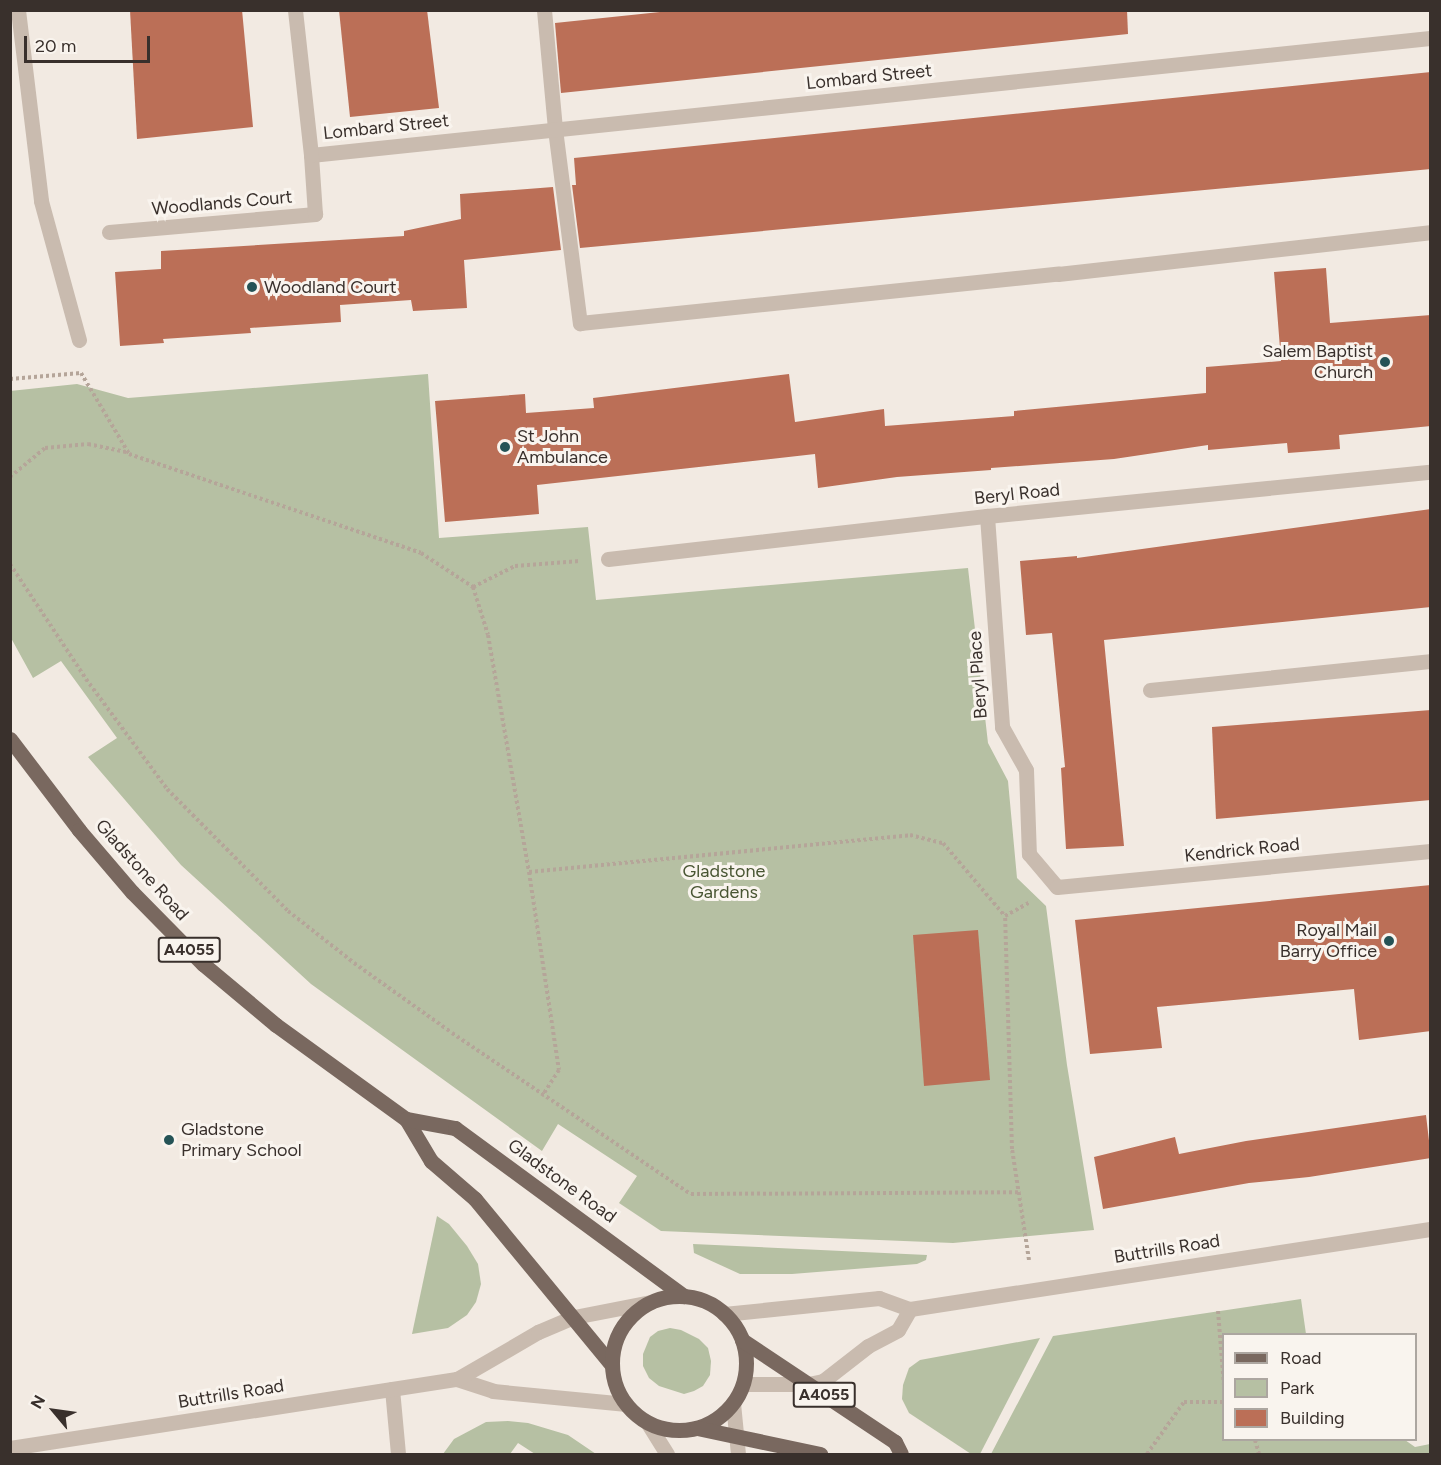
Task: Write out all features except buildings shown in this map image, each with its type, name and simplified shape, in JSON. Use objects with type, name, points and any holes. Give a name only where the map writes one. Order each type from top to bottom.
[{"type":"main road","name":"Gladstone Road","points":[[10,739],[79,830],[132,892],[203,964],[276,1025],[406,1119],[431,1161],[475,1200],[612,1365]]},
{"type":"main road","name":"Gladstone Road","points":[[406,1119],[455,1128],[528,1179],[684,1296]]},
{"type":"main road","points":[[672,1296],[684,1296],[715,1306],[731,1320],[742,1340],[746,1362],[743,1384],[733,1403],[717,1419],[697,1428],[675,1431],[647,1422],[634,1414],[626,1404],[612,1376],[612,1353],[619,1332],[632,1314],[651,1302],[672,1296]]},
{"type":"main road","name":"A4055","points":[[742,1340],[895,1442],[901,1455]]},
{"type":"main road","points":[[697,1428],[820,1455]]},
{"type":"street","points":[[18,10],[41,201],[79,340]]},
{"type":"street","points":[[295,10],[311,155]]},
{"type":"street","points":[[544,10],[555,129],[580,323],[1058,274],[1431,232]]},
{"type":"street","name":"Lombard Street","points":[[311,155],[1431,38]]},
{"type":"street","name":"Woodlands Court","points":[[109,232],[315,214],[311,155]]},
{"type":"street","name":"Beryl Road","points":[[608,559],[987,516],[1431,472]]},
{"type":"street","name":"Beryl Place","points":[[987,516],[1002,727],[1026,770],[1029,854],[1057,887]]},
{"type":"street","points":[[1150,690],[1431,661]]},
{"type":"street","name":"Kendrick Road","points":[[1057,887],[1431,851]]},
{"type":"street","name":"Buttrills Road","points":[[724,1314],[879,1298],[910,1308],[1431,1229]]},
{"type":"street","name":"Buttrills Road","points":[[10,1448],[457,1379],[538,1332],[574,1317],[651,1302]]},
{"type":"street","points":[[743,1384],[808,1384],[823,1381],[868,1346],[898,1330],[910,1308]]},
{"type":"street","name":"Buttrills Road","points":[[457,1379],[493,1391],[626,1404]]},
{"type":"street","points":[[392,1389],[398,1455]]},
{"type":"street","points":[[733,1403],[738,1455]]},
{"type":"street","points":[[647,1422],[667,1455]]},
{"type":"path","points":[[10,379],[81,373],[128,452]]},
{"type":"path","points":[[10,477],[45,448],[88,444],[128,452],[422,553],[473,587],[488,635],[530,872],[559,1070],[542,1096]]},
{"type":"path","points":[[473,587],[515,566],[608,559]]},
{"type":"path","points":[[10,564],[86,679],[167,789],[288,911],[354,963],[542,1096],[691,1194],[1019,1192]]},
{"type":"path","points":[[530,872],[910,835],[943,843],[1005,916],[1012,1149],[1033,1290]]},
{"type":"path","points":[[1005,916],[1057,887]]},
{"type":"path","points":[[1218,1311],[1222,1361]]},
{"type":"path","points":[[1147,1455],[1184,1402],[1222,1402]]},
{"type":"green space","name":"Gladstone Gardens","points":[[428,374],[439,538],[588,527],[596,600],[968,568],[988,743],[1008,781],[1017,878],[1046,906],[1067,1065],[1094,1230],[953,1243],[661,1231],[619,1203],[637,1176],[558,1124],[542,1151],[311,984],[181,865],[88,757],[117,738],[61,661],[33,678],[11,638],[10,391],[77,384],[128,398]]},
{"type":"green space","points":[[437,1216],[449,1224],[467,1246],[478,1264],[481,1284],[476,1302],[467,1315],[448,1328],[412,1334]]},
{"type":"green space","points":[[693,1244],[927,1255],[926,1260],[917,1264],[792,1274],[740,1274],[694,1253]]},
{"type":"green space","points":[[1301,1299],[1306,1333],[1222,1333],[1222,1441],[1406,1441],[1415,1447],[1430,1444],[1430,1454],[991,1454],[1053,1336]]},
{"type":"green space","points":[[670,1328],[681,1330],[699,1339],[708,1348],[711,1361],[710,1375],[703,1386],[684,1394],[659,1386],[649,1378],[643,1366],[643,1354],[650,1337],[658,1331]]},
{"type":"green space","points":[[1040,1338],[980,1454],[971,1454],[909,1413],[902,1399],[903,1385],[909,1368],[920,1360]]},
{"type":"green space","points":[[486,1422],[528,1423],[568,1435],[596,1454],[535,1454],[518,1443],[510,1454],[443,1454],[454,1439]]},
{"type":"place","name":"Woodland Court","points":[[252,287]]},
{"type":"place","name":"Salem Baptist Church","points":[[1385,362]]},
{"type":"place","name":"St John Ambulance","points":[[505,447]]},
{"type":"place","name":"Royal Mail Barry Office","points":[[1389,941]]},
{"type":"place","name":"Gladstone Primary School","points":[[169,1140]]}]
